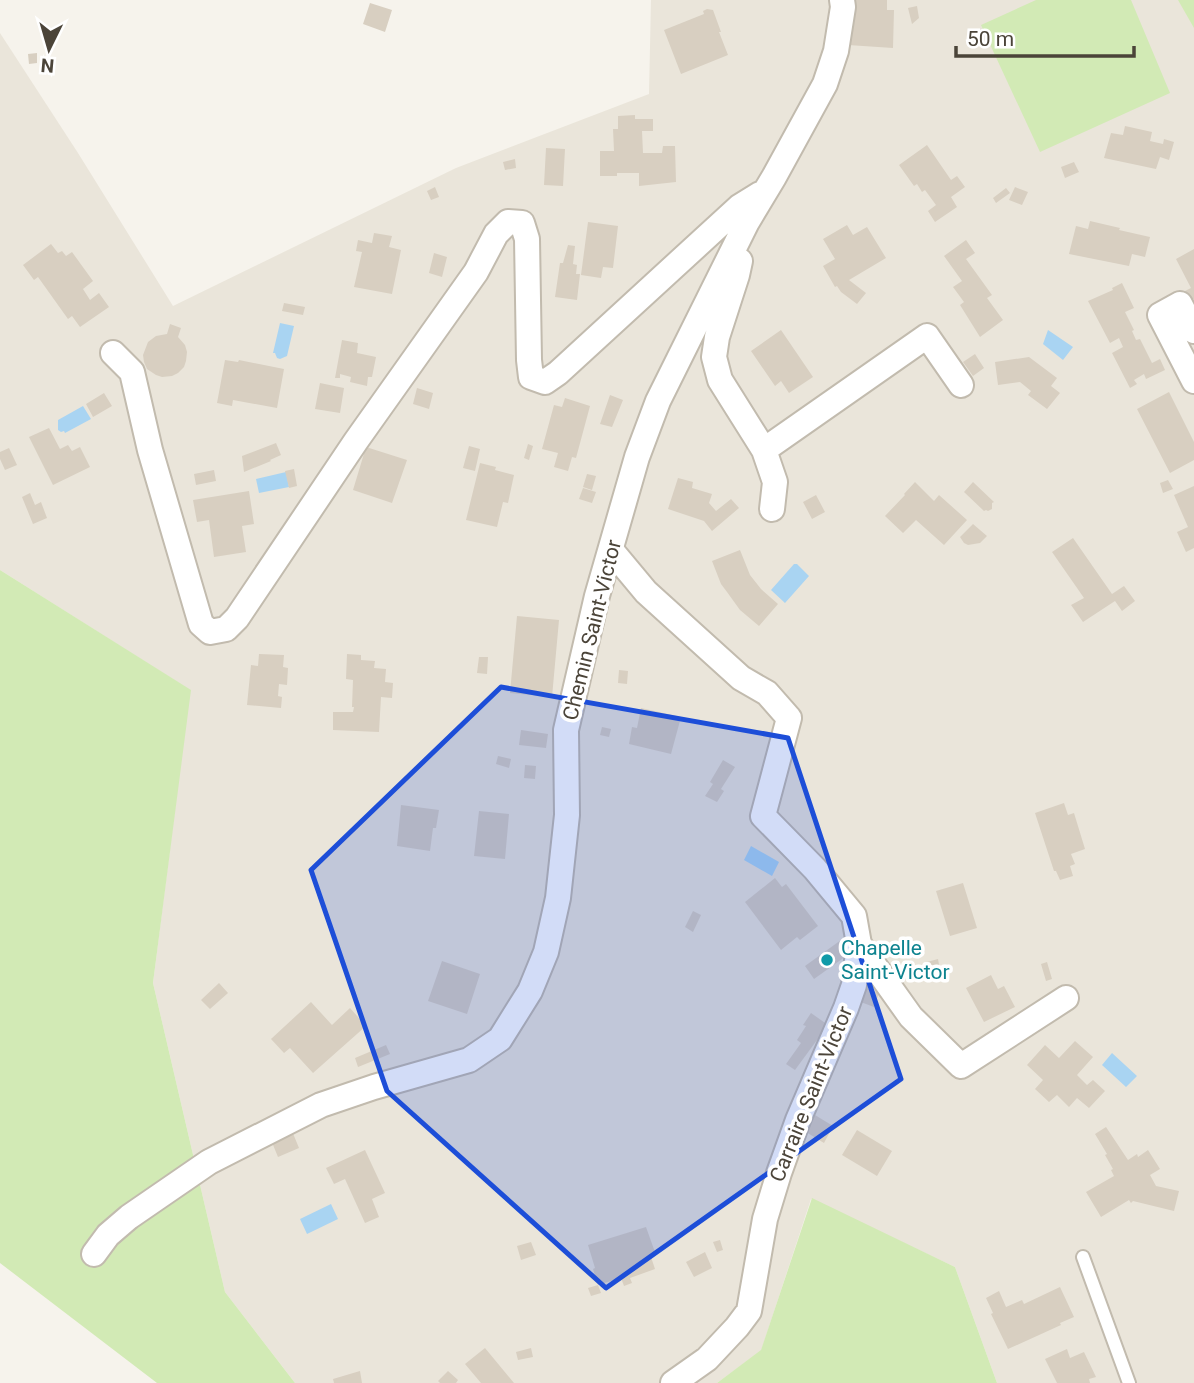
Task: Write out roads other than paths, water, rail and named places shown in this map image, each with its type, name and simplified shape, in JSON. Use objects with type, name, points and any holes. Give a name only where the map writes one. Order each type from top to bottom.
[{"type":"street","name":"Chemin Saint-Victor","points":[[94,1254],[108,1235],[129,1217],[209,1162],[321,1105],[469,1060],[500,1039],[530,991],[547,952],[558,898],[567,815],[566,730],[597,596],[638,457],[658,401],[747,222],[825,84],[836,51],[842,0]]},
{"type":"street","points":[[113,353],[132,372],[150,450],[201,624],[210,632],[226,629],[237,618],[356,441],[476,272],[496,234],[508,222],[523,223],[527,239],[531,377],[545,382],[739,207],[766,190]]},
{"type":"street","points":[[747,222],[737,275],[717,337],[714,357],[720,380],[764,450],[775,482],[772,509]]},
{"type":"street","points":[[1194,331],[1180,304],[1160,315],[1188,355],[1194,381]]},
{"type":"street","points":[[764,450],[927,336],[961,385]]},
{"type":"street","name":"Carraire Saint-Victor","points":[[611,550],[646,592],[741,678],[766,693],[789,718],[763,816],[815,869],[854,916],[859,944],[854,985],[798,1120],[765,1219],[749,1311],[707,1359],[673,1383]]},
{"type":"street","points":[[859,944],[911,1017],[961,1066],[1066,998]]},
{"type":"lane","points":[[1083,1257],[1129,1383]]},
{"type":"water","points":[[280,323],[294,326],[287,356],[280,359],[273,353]]},
{"type":"water","points":[[1048,330],[1073,347],[1063,360],[1043,344]]},
{"type":"water","points":[[83,406],[91,419],[65,433],[58,430],[58,420]]},
{"type":"water","points":[[286,472],[289,487],[259,493],[256,479]]},
{"type":"water","points":[[794,564],[809,576],[785,603],[771,590]]},
{"type":"water","points":[[751,846],[779,862],[772,876],[744,860]]},
{"type":"water","points":[[1112,1053],[1137,1076],[1126,1087],[1102,1065]]},
{"type":"water","points":[[331,1204],[338,1219],[307,1234],[300,1219]]},
{"type":"place","name":"Chapelle Saint-Victor","points":[[827,960]]}]
